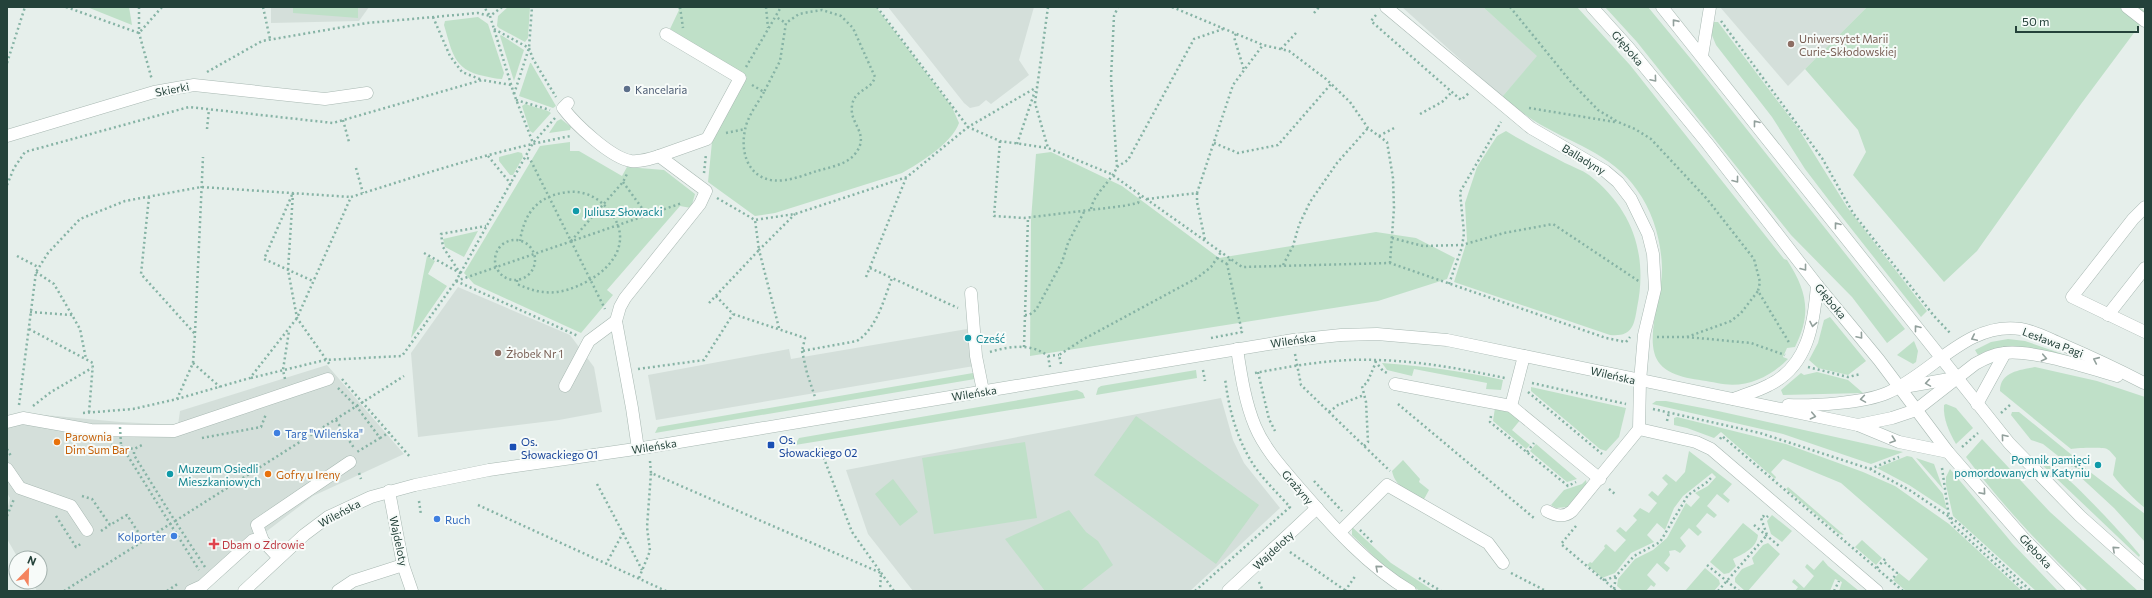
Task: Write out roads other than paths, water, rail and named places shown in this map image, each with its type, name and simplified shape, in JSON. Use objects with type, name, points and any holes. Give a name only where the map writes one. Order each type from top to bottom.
[{"type":"street","name":"Głęboka","points":[[1592,7],[1677,106],[1817,285],[1867,344],[1948,452],[2025,540],[2075,591]]},
{"type":"street","points":[[1662,7],[1977,404],[2038,475],[2102,537],[2145,574]]},
{"type":"street","points":[[1702,56],[1710,7],[1704,7]]},
{"type":"street","points":[[2127,7],[2145,21]]},
{"type":"street","name":"Balladyny","points":[[1382,9],[1522,122],[1551,141],[1580,155],[1605,171],[1618,182],[1631,199],[1648,234],[1656,272],[1655,289],[1644,335],[1640,381],[1640,429]]},
{"type":"street","points":[[563,108],[584,131],[622,157],[633,161],[659,156],[707,139],[740,78],[666,34]]},
{"type":"street","name":"Skierki","points":[[7,136],[154,92],[194,85],[319,98],[367,93]]},
{"type":"street","points":[[638,449],[616,321],[625,298],[700,204],[706,191],[659,156]]},
{"type":"street","points":[[2145,208],[2133,219],[2072,297],[2145,332]]},
{"type":"street","points":[[2108,315],[2145,268]]},
{"type":"street","points":[[1734,399],[1769,385],[1791,368],[1805,348],[1809,338],[1815,309],[1817,285]]},
{"type":"street","points":[[971,293],[976,356],[983,391]]},
{"type":"street","points":[[565,386],[589,341],[616,321]]},
{"type":"street","name":"Lesława Pagi","points":[[1900,387],[1960,345],[1985,333],[2003,329],[2023,329],[2100,361],[2144,383]]},
{"type":"street","name":"Wileńska","points":[[244,591],[310,530],[328,517],[389,491],[489,470],[638,449],[1237,349],[1341,334],[1391,334],[1447,340],[1858,425],[1899,442],[1948,452]]},
{"type":"street","name":"Grażyny","points":[[1237,349],[1247,400],[1255,426],[1274,458],[1340,532],[1381,571],[1410,591]]},
{"type":"street","points":[[1977,404],[2005,352]]},
{"type":"street","name":"Lesława Pagi","points":[[1916,410],[1956,378],[1985,358],[2005,352],[2042,357],[2144,383]]},
{"type":"street","points":[[1511,406],[1524,356]]},
{"type":"street","points":[[7,422],[23,418],[91,430],[174,431],[334,375]]},
{"type":"street","points":[[1900,387],[1956,378]]},
{"type":"street","points":[[1394,380],[1511,406],[1600,479]]},
{"type":"street","name":"Wileńska","points":[[1762,404],[1799,406],[1851,401],[1875,397],[1900,387]]},
{"type":"street","name":"Wileńska","points":[[1858,425],[1892,418],[1916,410]]},
{"type":"street","points":[[1546,511],[1557,516],[1568,514],[1600,479],[1640,429],[1704,445],[1877,591]]},
{"type":"street","points":[[279,558],[263,541],[257,525],[353,456]]},
{"type":"street","points":[[7,469],[20,488],[71,506],[90,534]]},
{"type":"street","points":[[1340,532],[1387,485],[1488,543],[1503,563]]},
{"type":"street","name":"Wajdeloty","points":[[389,491],[403,565],[412,591]]},
{"type":"street","name":"Wajdeloty","points":[[1228,591],[1317,508]]},
{"type":"street","points":[[191,591],[202,586],[212,578],[253,540],[263,541]]},
{"type":"street","points":[[338,591],[353,581],[403,565]]},
{"type":"place","name":"Uniwersytet Marii Curie-Skłodowskiej","points":[[1791,44]]},
{"type":"place","name":"Kancelaria","points":[[627,89]]},
{"type":"place","name":"Juliusz Słowacki","points":[[576,211]]},
{"type":"place","name":"Cześć","points":[[968,338]]},
{"type":"place","name":"Żłobek Nr 1","points":[[498,353]]},
{"type":"place","name":"Targ \"Wileńska\"","points":[[277,433]]},
{"type":"place","name":"Parownia Dim Sum Bar","points":[[57,442]]},
{"type":"place","name":"Os. Słowackiego 02","points":[[771,445]]},
{"type":"place","name":"Os. Słowackiego 01","points":[[513,447]]},
{"type":"place","name":"Pomnik pamięci pomordowanych w Katyniu","points":[[2098,465]]},
{"type":"place","name":"Muzeum Osiedli Mieszkaniowych","points":[[170,474]]},
{"type":"place","name":"Gofry u Ireny","points":[[268,474]]},
{"type":"place","name":"Ruch","points":[[437,519]]},
{"type":"place","name":"Kolporter","points":[[174,536]]},
{"type":"place","name":"Dbam o Zdrowie","points":[[214,544]]}]
